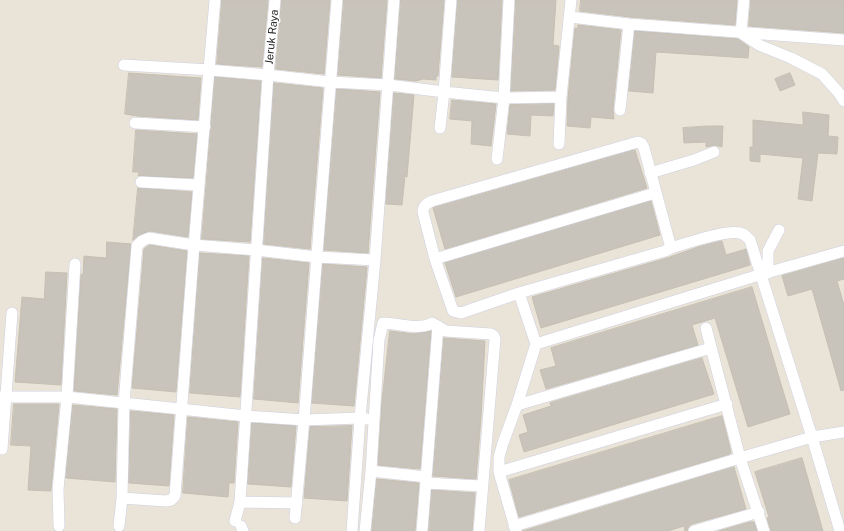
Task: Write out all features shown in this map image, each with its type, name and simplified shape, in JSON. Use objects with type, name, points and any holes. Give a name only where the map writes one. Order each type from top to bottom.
[{"type":"street","points":[[122,498],[166,501],[171,500],[175,496],[194,245],[215,0]]},
{"type":"street","name":"Jeruk Raya","points":[[240,526],[240,502],[256,250],[268,75],[276,0]]},
{"type":"street","points":[[295,518],[318,257],[337,0]]},
{"type":"street","points":[[352,531],[360,418],[375,260],[394,0]]},
{"type":"street","points":[[440,128],[451,0]]},
{"type":"street","points":[[497,159],[504,98],[509,0]]},
{"type":"street","points":[[559,144],[561,97],[571,0]]},
{"type":"street","points":[[741,33],[744,0]]},
{"type":"street","points":[[570,17],[629,24],[844,40]]},
{"type":"street","points":[[620,110],[629,24]]},
{"type":"street","points":[[741,33],[758,45],[791,58],[822,74],[844,101]]},
{"type":"street","points":[[124,65],[210,70],[330,82],[388,85],[504,98],[561,97]]},
{"type":"street","points":[[135,123],[205,127]]},
{"type":"street","points":[[671,248],[643,146],[640,143],[634,143],[428,203],[424,206],[423,212],[435,259],[450,305],[454,311],[461,313],[520,293],[671,248],[720,235],[742,233],[753,244],[765,274],[840,531]]},
{"type":"street","points":[[650,173],[694,160],[714,152]]},
{"type":"street","points":[[141,182],[200,185]]},
{"type":"street","points":[[435,259],[655,194]]},
{"type":"street","points":[[765,274],[768,251],[779,230]]},
{"type":"street","points":[[119,526],[122,498],[124,403],[137,246],[142,240],[149,238],[194,245],[318,257],[375,260]]},
{"type":"street","points":[[536,344],[765,274],[843,248]]},
{"type":"street","points":[[59,526],[58,489],[67,397],[75,264]]},
{"type":"street","points":[[520,293],[536,344],[499,457],[499,472],[515,529],[740,458],[812,437],[844,432]]},
{"type":"street","points":[[2,449],[3,397],[12,313]]},
{"type":"street","points":[[365,531],[371,471],[379,340],[383,323],[427,326],[432,323],[446,331],[490,334],[494,336],[495,339],[479,531]]},
{"type":"street","points":[[422,531],[438,326]]},
{"type":"street","points":[[706,328],[740,458],[764,531]]},
{"type":"street","points":[[517,405],[711,348]]},
{"type":"street","points":[[3,397],[67,397],[246,416],[304,420],[360,418],[374,420]]},
{"type":"street","points":[[499,472],[727,404]]},
{"type":"street","points":[[371,471],[426,480],[482,486]]},
{"type":"street","points":[[240,502],[297,503]]},
{"type":"street","points":[[694,531],[759,512]]},
{"type":"building","points":[[222,0],[268,0],[262,67],[217,64]]},
{"type":"building","points":[[282,0],[330,0],[324,74],[276,69]]},
{"type":"building","points":[[344,0],[387,0],[381,78],[338,75]]},
{"type":"building","points":[[401,0],[444,0],[438,76],[436,76],[436,80],[423,79],[416,81],[395,79]]},
{"type":"building","points":[[458,0],[502,0],[498,80],[452,77]]},
{"type":"building","points":[[516,0],[556,0],[553,45],[559,46],[555,90],[511,91]]},
{"type":"building","points":[[581,0],[737,0],[735,25],[630,17],[580,11]]},
{"type":"building","points":[[751,0],[844,0],[844,33],[749,26]]},
{"type":"building","points":[[578,25],[621,30],[613,109],[614,119],[591,117],[590,128],[567,126],[568,98],[575,28],[578,28]]},
{"type":"building","points":[[635,31],[738,39],[749,47],[748,58],[656,52],[653,93],[629,91]]},
{"type":"building","points":[[129,73],[201,78],[198,120],[125,114]]},
{"type":"building","points":[[790,73],[795,85],[780,91],[775,79]]},
{"type":"building","points":[[215,77],[261,81],[250,242],[202,239]]},
{"type":"building","points":[[274,83],[323,88],[310,249],[264,244]]},
{"type":"building","points":[[337,89],[380,92],[368,253],[324,250]]},
{"type":"building","points":[[394,93],[414,95],[407,177],[405,176],[402,205],[386,204]]},
{"type":"building","points":[[452,100],[496,104],[491,146],[471,144],[472,121],[450,119]]},
{"type":"building","points":[[554,104],[553,116],[531,115],[530,136],[507,134],[510,105]]},
{"type":"building","points":[[803,112],[829,115],[828,136],[838,137],[837,154],[818,153],[812,201],[798,199],[803,158],[760,154],[760,162],[750,161],[750,147],[753,147],[753,120],[803,125]]},
{"type":"building","points":[[723,126],[722,147],[715,145],[706,147],[706,142],[684,143],[683,128]]},
{"type":"building","points":[[136,130],[197,134],[193,178],[138,176],[139,172],[133,172]]},
{"type":"building","points":[[635,150],[647,188],[445,249],[433,208]]},
{"type":"building","points":[[138,188],[192,192],[188,237],[150,231],[139,235],[133,240]]},
{"type":"building","points":[[651,201],[660,235],[456,297],[445,263]]},
{"type":"building","points":[[722,241],[726,255],[746,249],[750,265],[541,328],[532,297]]},
{"type":"building","points":[[107,242],[131,244],[117,395],[74,391],[81,274],[83,275],[84,256],[106,258]]},
{"type":"building","points":[[150,245],[187,251],[176,392],[132,388],[144,249]]},
{"type":"building","points":[[200,253],[249,256],[240,397],[190,393]]},
{"type":"building","points":[[263,258],[309,263],[298,403],[254,399]]},
{"type":"building","points":[[844,258],[844,279],[837,281],[844,305],[844,390],[841,391],[812,289],[788,296],[782,276]]},
{"type":"building","points":[[323,264],[367,267],[354,406],[312,403]]},
{"type":"building","points":[[46,272],[67,273],[61,385],[15,382],[22,297],[44,299]]},
{"type":"building","points":[[752,287],[790,414],[748,427],[715,318],[692,325],[698,345],[546,389],[540,370],[556,366],[551,348]]},
{"type":"building","points":[[390,331],[414,334],[431,331],[420,469],[378,465],[382,401]]},
{"type":"building","points":[[444,338],[485,341],[476,479],[433,476]]},
{"type":"building","points":[[702,358],[714,394],[524,452],[519,435],[528,432],[523,415],[551,406],[550,403]]},
{"type":"building","points":[[14,404],[59,404],[51,491],[28,490],[31,446],[11,445]]},
{"type":"building","points":[[73,405],[117,409],[115,482],[66,478]]},
{"type":"building","points":[[131,411],[174,415],[169,486],[129,483]]},
{"type":"building","points":[[722,416],[731,452],[730,454],[519,517],[509,480]]},
{"type":"building","points":[[188,417],[238,422],[234,483],[229,483],[228,497],[183,493]]},
{"type":"building","points":[[252,423],[296,426],[291,487],[248,484]]},
{"type":"building","points":[[352,426],[347,501],[304,498],[310,427]]},
{"type":"building","points":[[802,458],[823,531],[771,531],[767,518],[769,517],[755,472]]},
{"type":"building","points":[[734,467],[746,509],[692,524],[689,526],[687,531],[685,531],[684,526],[668,531],[523,531]]},
{"type":"building","points":[[377,479],[419,483],[415,531],[372,531]]},
{"type":"building","points":[[432,490],[475,493],[472,531],[429,531]]},
{"type":"building","points":[[754,522],[757,531],[719,531]]}]
